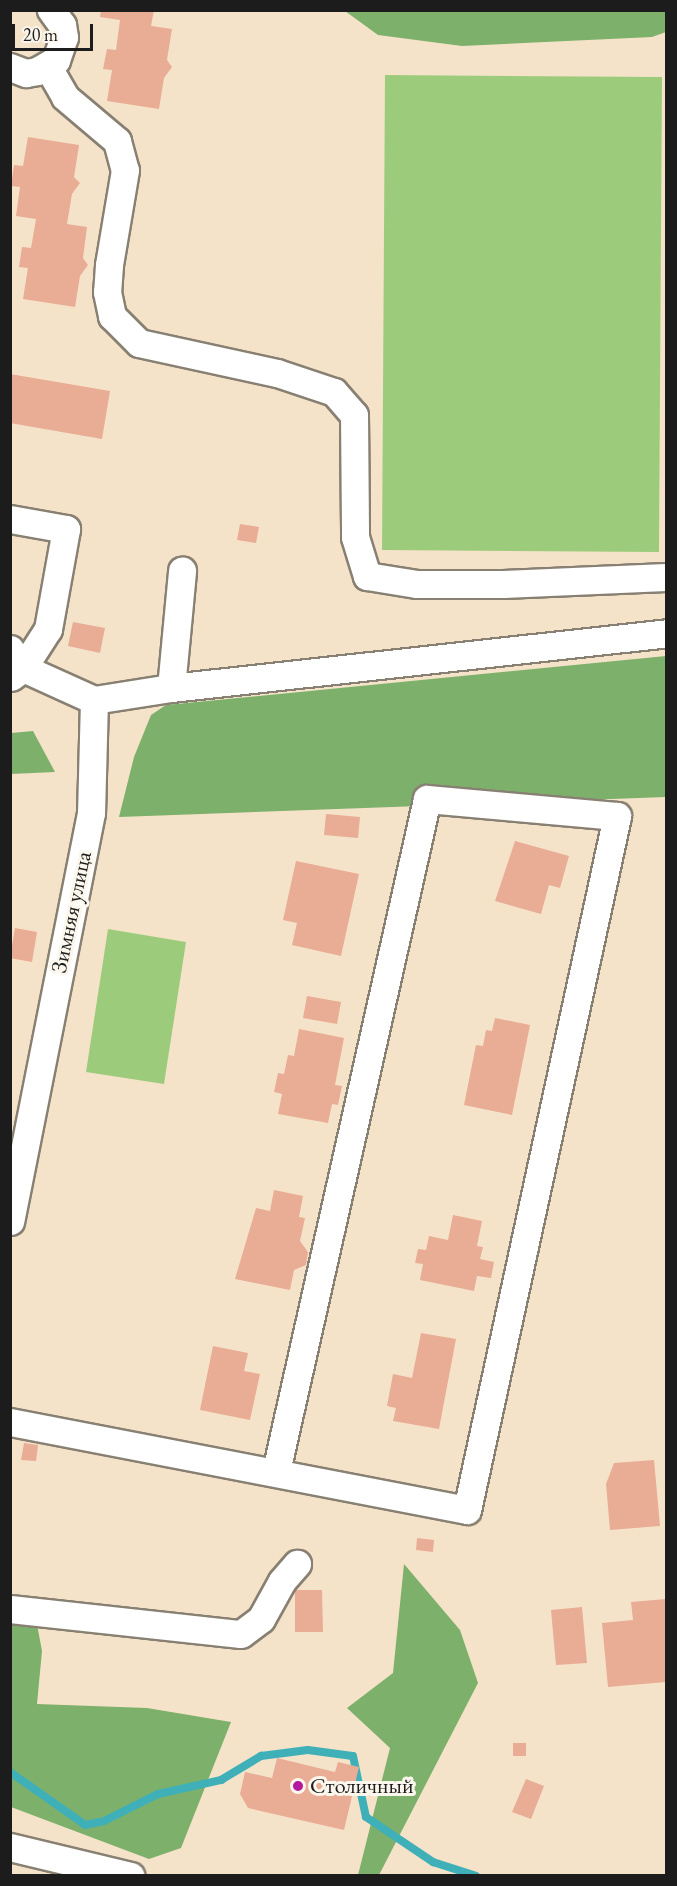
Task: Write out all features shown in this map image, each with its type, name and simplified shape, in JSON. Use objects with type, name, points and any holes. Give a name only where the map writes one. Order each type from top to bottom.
[{"type":"street","points":[[12,71],[26,73],[48,67],[62,49],[64,37],[62,25],[51,10]]},
{"type":"street","points":[[48,67],[65,97],[117,141],[125,170],[109,265],[108,292],[112,316],[139,343],[277,373],[334,392],[354,415],[355,537],[367,576],[417,584],[666,577]]},
{"type":"street","points":[[10,519],[66,529],[48,629],[15,665],[94,700],[171,688],[666,633]]},
{"type":"street","points":[[171,688],[182,571]]},
{"type":"street","name":"Зимняя улица","points":[[10,1221],[91,813],[94,700]]},
{"type":"street","points":[[10,1422],[276,1471],[467,1510],[617,816],[427,800],[276,1471]]},
{"type":"street","points":[[10,1609],[241,1634],[261,1619],[282,1581],[297,1564]]},
{"type":"street","points":[[10,1847],[131,1875]]},
{"type":"green space","points":[[345,11],[666,11],[666,32],[652,37],[462,46],[378,35]]},
{"type":"green space","points":[[385,75],[662,77],[659,552],[382,550]]},
{"type":"green space","points":[[666,656],[666,797],[119,817],[134,757],[151,715],[166,705]]},
{"type":"green space","points":[[33,731],[55,772],[11,774],[11,733]]},
{"type":"green space","points":[[108,929],[186,942],[164,1084],[86,1072]]},
{"type":"green space","points":[[404,1564],[460,1630],[478,1683],[379,1875],[358,1875],[390,1748],[347,1708],[393,1673]]},
{"type":"green space","points":[[36,1619],[42,1651],[37,1704],[147,1708],[231,1722],[181,1848],[149,1859],[11,1807],[11,1622]]},
{"type":"building","points":[[101,10],[154,10],[151,26],[172,29],[167,60],[172,67],[164,78],[159,109],[107,101],[112,70],[103,69],[107,49],[116,50],[120,20],[100,17]]},
{"type":"building","points":[[28,137],[79,145],[74,177],[80,183],[72,194],[67,224],[87,227],[83,258],[88,265],[80,276],[75,307],[23,299],[28,268],[19,267],[22,247],[31,248],[36,219],[16,216],[20,187],[11,186],[14,165],[23,166]]},
{"type":"building","points":[[10,374],[110,391],[102,439],[10,423]]},
{"type":"building","points":[[240,524],[259,527],[256,543],[237,540]]},
{"type":"building","points":[[73,622],[105,628],[100,653],[68,646]]},
{"type":"building","points":[[326,814],[360,817],[358,838],[324,835]]},
{"type":"building","points":[[515,841],[569,856],[560,888],[549,885],[541,914],[495,901]]},
{"type":"building","points":[[296,861],[359,874],[341,956],[292,945],[297,923],[283,920]]},
{"type":"building","points":[[15,928],[37,932],[32,962],[10,958]]},
{"type":"building","points":[[307,996],[341,1002],[337,1024],[303,1018]]},
{"type":"building","points":[[495,1018],[530,1025],[512,1115],[464,1105],[476,1045],[483,1046],[486,1030],[492,1031]]},
{"type":"building","points":[[299,1029],[344,1038],[335,1085],[342,1086],[338,1105],[332,1104],[328,1123],[278,1114],[282,1094],[274,1092],[278,1073],[284,1074],[288,1055],[294,1056]]},
{"type":"building","points":[[274,1190],[303,1196],[299,1217],[305,1218],[300,1241],[308,1252],[306,1265],[294,1270],[290,1290],[235,1279],[256,1208],[270,1211]]},
{"type":"building","points":[[453,1215],[482,1221],[477,1246],[483,1247],[480,1259],[494,1262],[491,1278],[477,1276],[474,1291],[420,1280],[423,1264],[415,1263],[418,1249],[426,1250],[429,1236],[448,1240]]},
{"type":"building","points":[[421,1333],[456,1339],[439,1429],[393,1421],[396,1408],[387,1406],[393,1374],[412,1378]]},
{"type":"building","points":[[213,1346],[248,1353],[244,1371],[260,1374],[250,1420],[200,1410]]},
{"type":"building","points":[[24,1443],[38,1445],[36,1461],[21,1460]]},
{"type":"building","points":[[654,1460],[660,1526],[610,1530],[606,1484],[614,1463]]},
{"type":"building","points":[[417,1538],[434,1540],[433,1552],[416,1550]]},
{"type":"building","points":[[295,1590],[322,1590],[323,1632],[295,1632]]},
{"type":"building","points":[[666,1599],[666,1682],[608,1687],[602,1623],[633,1620],[631,1602]]},
{"type":"building","points":[[582,1607],[587,1663],[556,1665],[551,1610]]},
{"type":"building","points":[[513,1743],[526,1743],[526,1756],[513,1756]]},
{"type":"building","name":"Столичный","points":[[277,1758],[335,1772],[338,1762],[359,1767],[344,1830],[248,1808],[240,1794],[245,1772],[272,1778]]},
{"type":"building","points":[[526,1779],[544,1786],[531,1819],[512,1812]]},
{"type":"waterway","points":[[10,1772],[85,1825],[104,1821],[158,1794],[221,1780],[261,1756],[308,1750],[353,1756],[366,1817],[433,1862],[476,1876]]},
{"type":"place","name":"Столичный","points":[[298,1786]]}]
